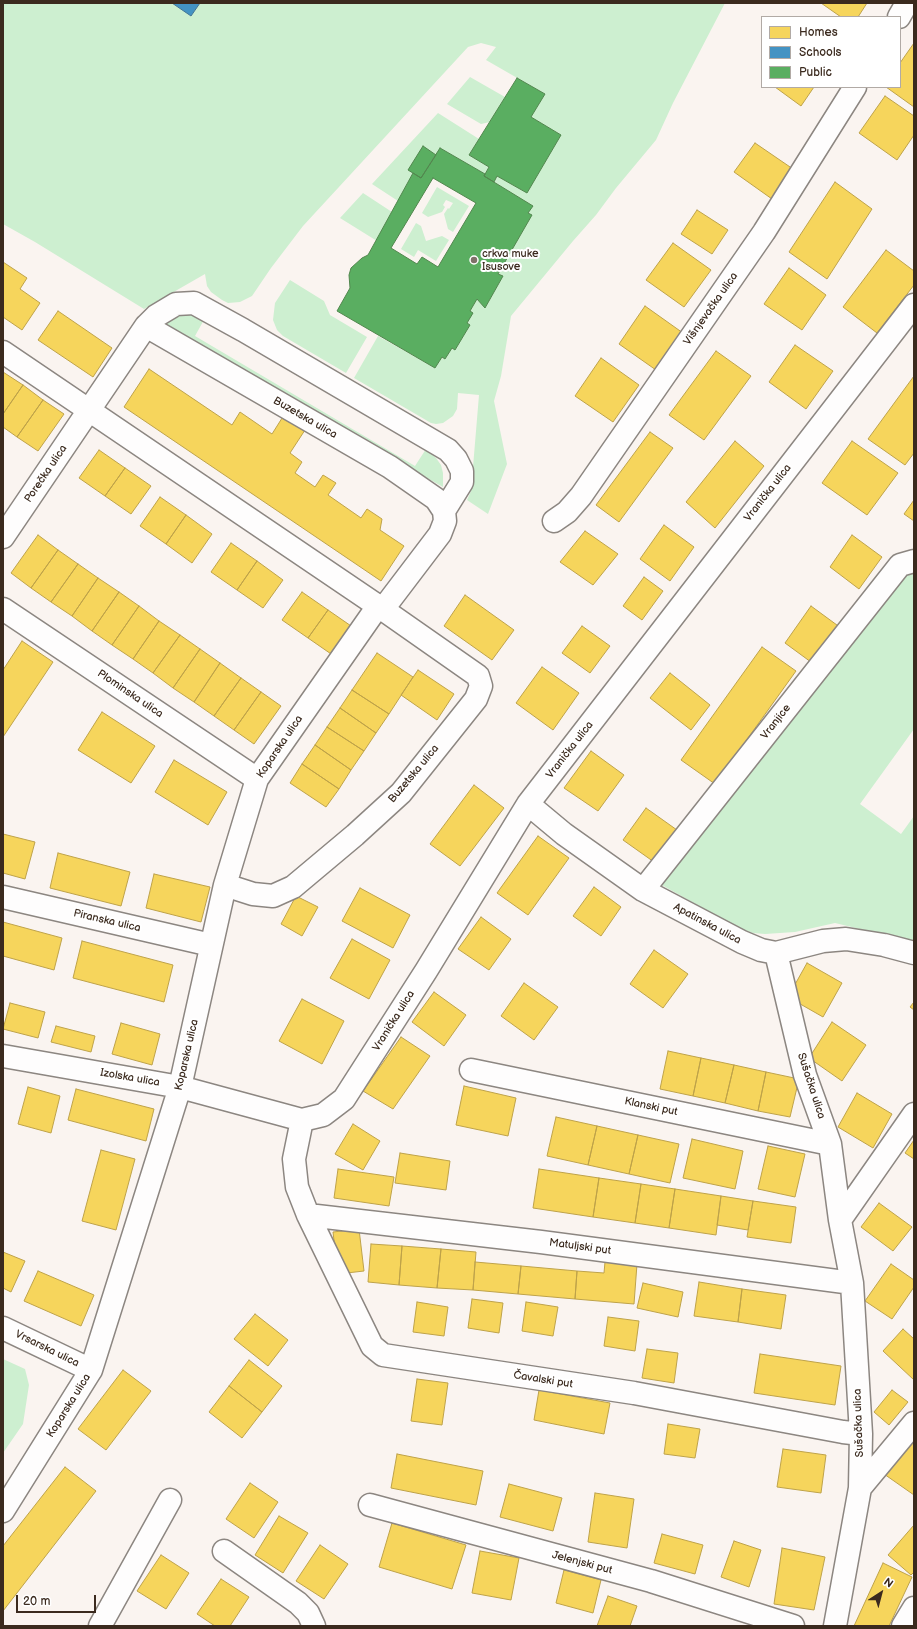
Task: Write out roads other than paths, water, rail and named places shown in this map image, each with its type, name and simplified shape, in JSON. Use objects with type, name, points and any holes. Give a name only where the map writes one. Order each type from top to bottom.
[{"type":"street","points":[[900,16],[907,3]]},
{"type":"street","name":"Višnjevačka ulica","points":[[554,521],[567,512],[581,496],[755,245],[854,88]]},
{"type":"street","points":[[88,410],[146,326],[156,316],[176,304],[194,303],[448,450],[456,459],[462,471],[462,482],[444,511],[445,521],[440,534],[380,608]]},
{"type":"street","name":"Vranička ulica","points":[[302,1120],[323,1115],[344,1099],[413,991],[528,804],[914,305]]},
{"type":"street","name":"Buzetska ulica","points":[[146,326],[390,467],[436,499],[444,511]]},
{"type":"street","name":"Buzetska ulica","points":[[3,352],[478,676],[480,686],[476,699],[401,793],[355,835],[292,887],[273,896],[253,894],[225,885]]},
{"type":"street","name":"Porečka ulica","points":[[3,537],[88,410]]},
{"type":"street","name":"Vranjice","points":[[644,890],[900,565],[914,561]]},
{"type":"street","name":"Koparska ulica","points":[[3,1511],[91,1370],[180,1087],[225,885],[257,779],[380,608]]},
{"type":"street","name":"Plominska ulica","points":[[3,609],[257,779]]},
{"type":"street","name":"Apatinska ulica","points":[[528,804],[564,834],[644,890],[742,942],[761,950],[776,953],[823,942],[846,939],[884,945],[914,953]]},
{"type":"street","name":"Piranska ulica","points":[[3,897],[211,945]]},
{"type":"street","name":"Sušačka ulica","points":[[776,953],[805,1074],[830,1144],[840,1220],[852,1283],[862,1434],[860,1488],[835,1626]]},
{"type":"street","name":"Izolska ulica","points":[[3,1056],[180,1087],[302,1120]]},
{"type":"street","name":"Klanski put","points":[[471,1070],[830,1144]]},
{"type":"street","points":[[840,1220],[914,1114]]},
{"type":"street","points":[[302,1120],[294,1159],[297,1187],[308,1215]]},
{"type":"street","name":"Matuljski put","points":[[308,1215],[541,1242],[852,1283]]},
{"type":"street","name":"Čavalski put","points":[[308,1215],[372,1346],[383,1355],[634,1394],[862,1434]]},
{"type":"street","name":"Vrsarska ulica","points":[[3,1328],[91,1370]]},
{"type":"street","points":[[860,1488],[914,1423]]},
{"type":"street","points":[[100,1626],[170,1500]]},
{"type":"street","name":"Jelenjski put","points":[[370,1505],[651,1581],[793,1626]]},
{"type":"street","points":[[224,1551],[298,1603],[308,1613],[314,1626]]},
{"type":"street","points":[[903,1626],[914,1608]]},
{"type":"place","name":"crkva muke Isusove","points":[[474,260]]}]
